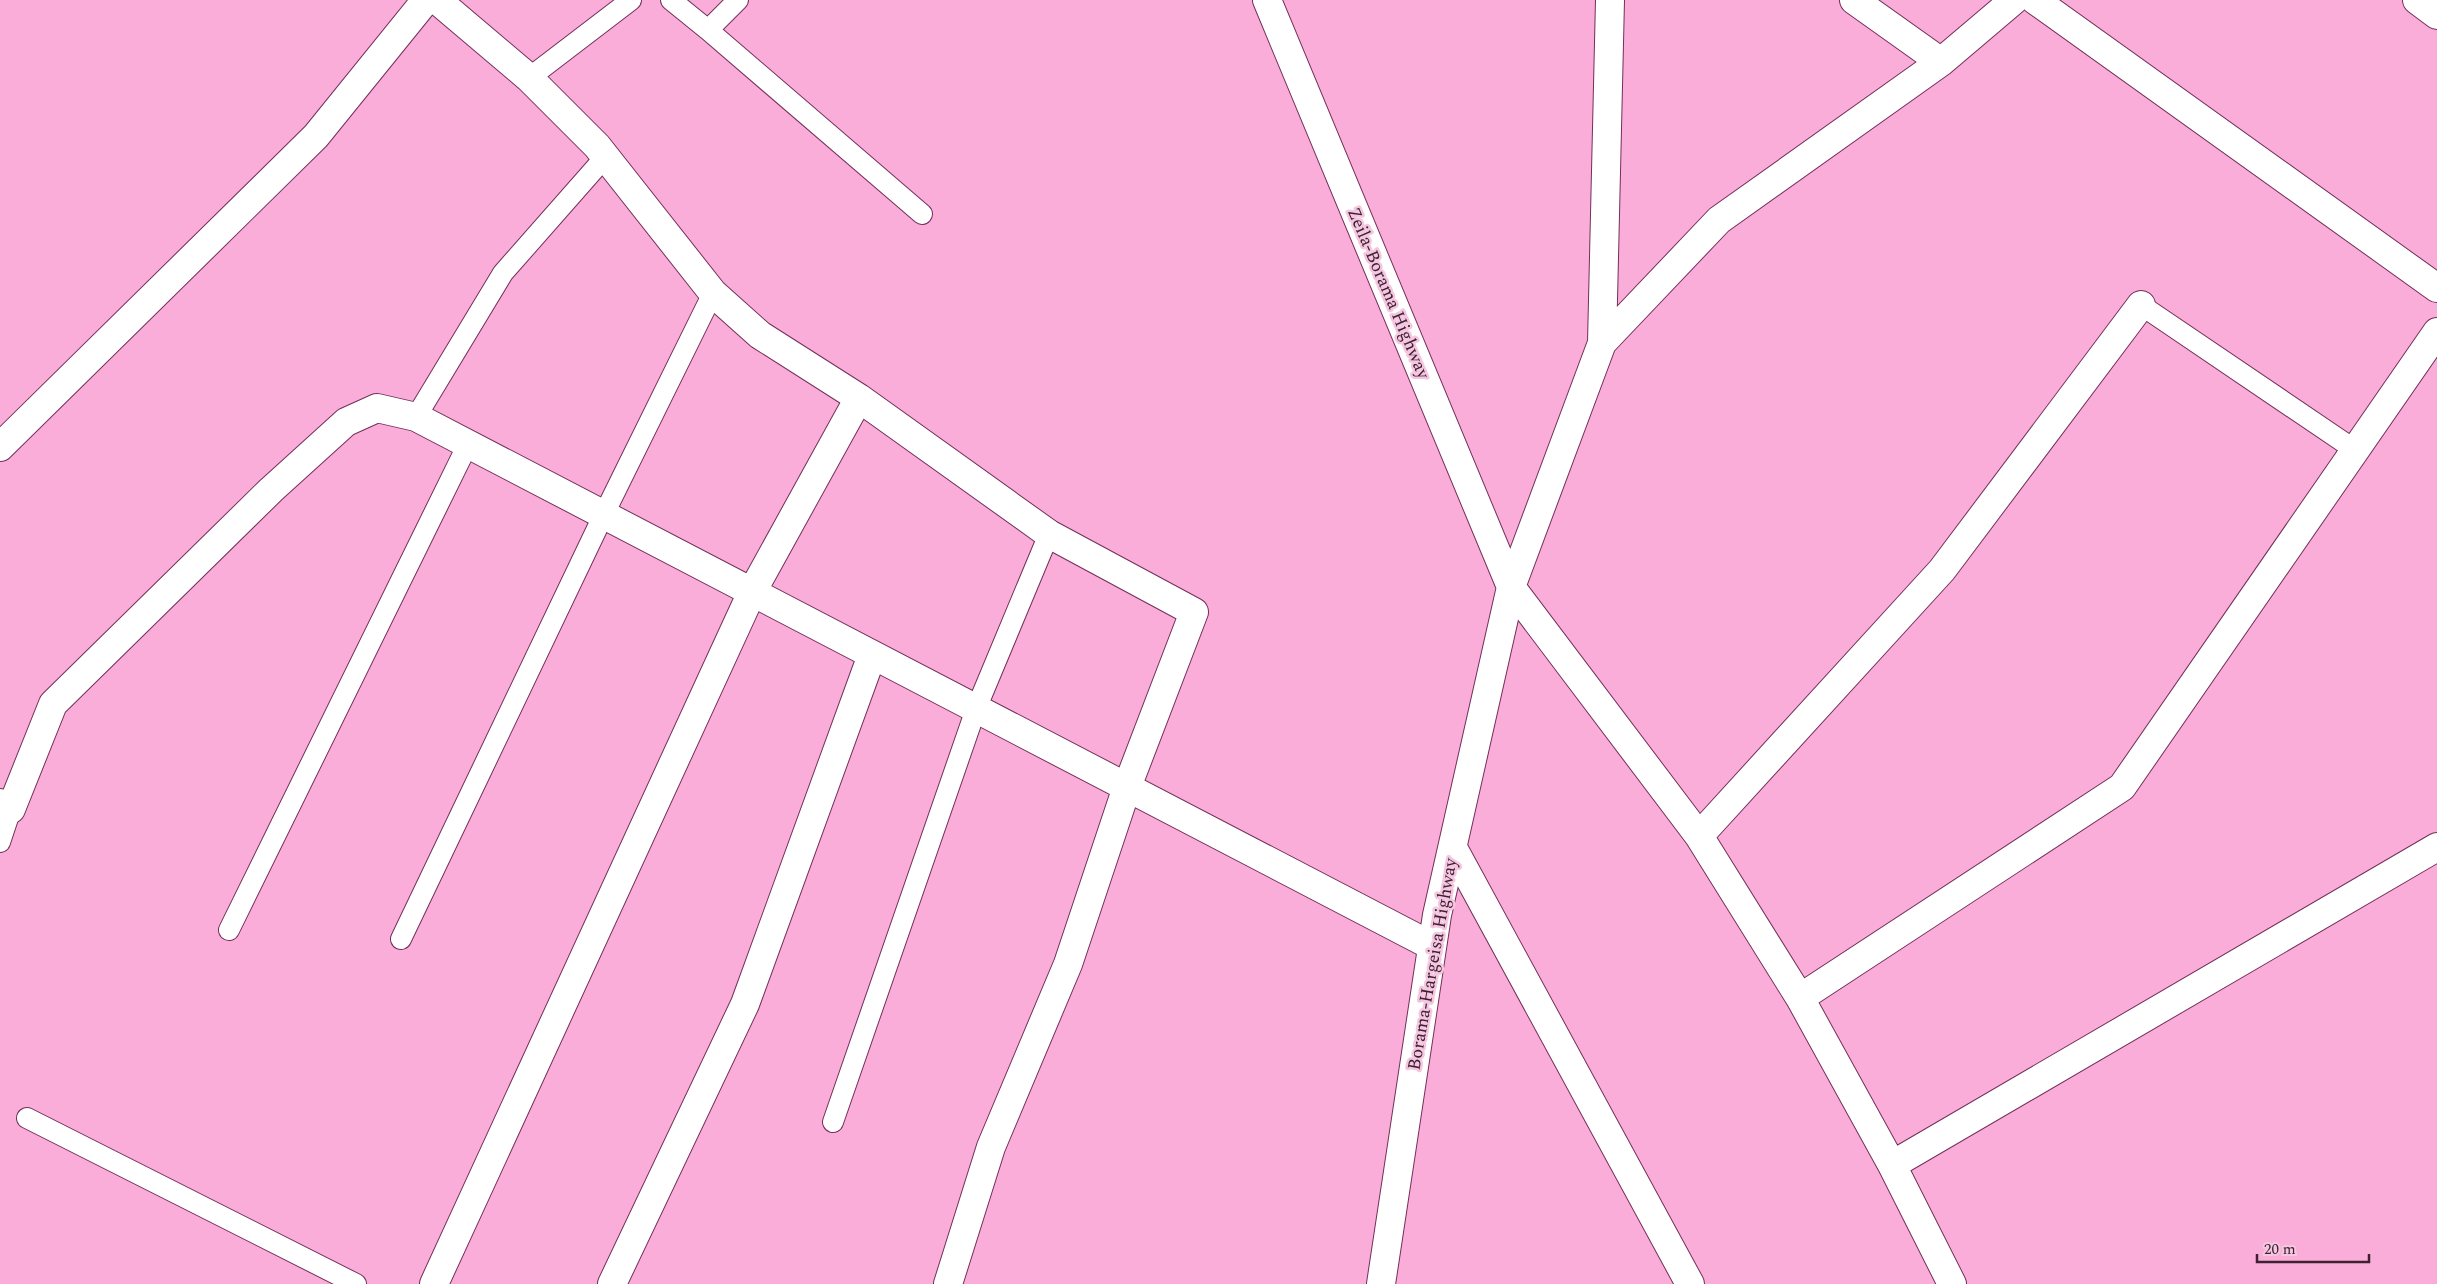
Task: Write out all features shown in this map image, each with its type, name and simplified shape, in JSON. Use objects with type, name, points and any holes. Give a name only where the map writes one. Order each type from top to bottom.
[{"type":"main road","points":[[0,447],[316,136],[426,0]]},
{"type":"main road","points":[[438,0],[529,78],[606,156],[713,293],[760,335],[859,398],[1049,534],[1194,612],[1127,787],[1068,964],[991,1147],[948,1284]]},
{"type":"main road","name":"Zeila-Borama Highway","points":[[1267,0],[1511,587],[1699,836],[1800,998],[1892,1165],[1952,1284]]},
{"type":"main road","points":[[1602,343],[1610,0]]},
{"type":"main road","points":[[1854,0],[1941,62]]},
{"type":"main road","points":[[1602,343],[1719,220],[1941,62],[2014,0]]},
{"type":"main road","points":[[2035,0],[2437,288]]},
{"type":"main road","points":[[2417,0],[2437,16]]},
{"type":"main road","points":[[1699,836],[1942,570],[2141,305]]},
{"type":"main road","points":[[1800,998],[2122,787],[2437,332]]},
{"type":"main road","name":"Borama-Hargeisa Highway","points":[[1381,1284],[1432,946],[1452,848],[1511,587],[1602,343]]},
{"type":"main road","points":[[434,1284],[752,592],[859,398]]},
{"type":"main road","points":[[6,806],[53,704],[271,490],[346,422],[377,408],[416,416],[1432,946]]},
{"type":"main road","points":[[612,1284],[745,1004],[872,655]]},
{"type":"main road","points":[[1892,1165],[2437,847]]},
{"type":"main road","points":[[1452,848],[1690,1284]]},
{"type":"lane","points":[[529,78],[631,0]]},
{"type":"lane","points":[[671,0],[922,214]]},
{"type":"lane","points":[[708,30],[738,0]]},
{"type":"lane","points":[[416,416],[503,273],[606,156]]},
{"type":"lane","points":[[401,939],[604,514],[713,293]]},
{"type":"lane","points":[[2141,305],[2356,450]]},
{"type":"lane","points":[[229,930],[468,444]]},
{"type":"lane","points":[[833,1122],[976,709],[1049,534]]},
{"type":"lane","points":[[0,842],[6,806]]},
{"type":"lane","points":[[27,1118],[356,1284]]}]
